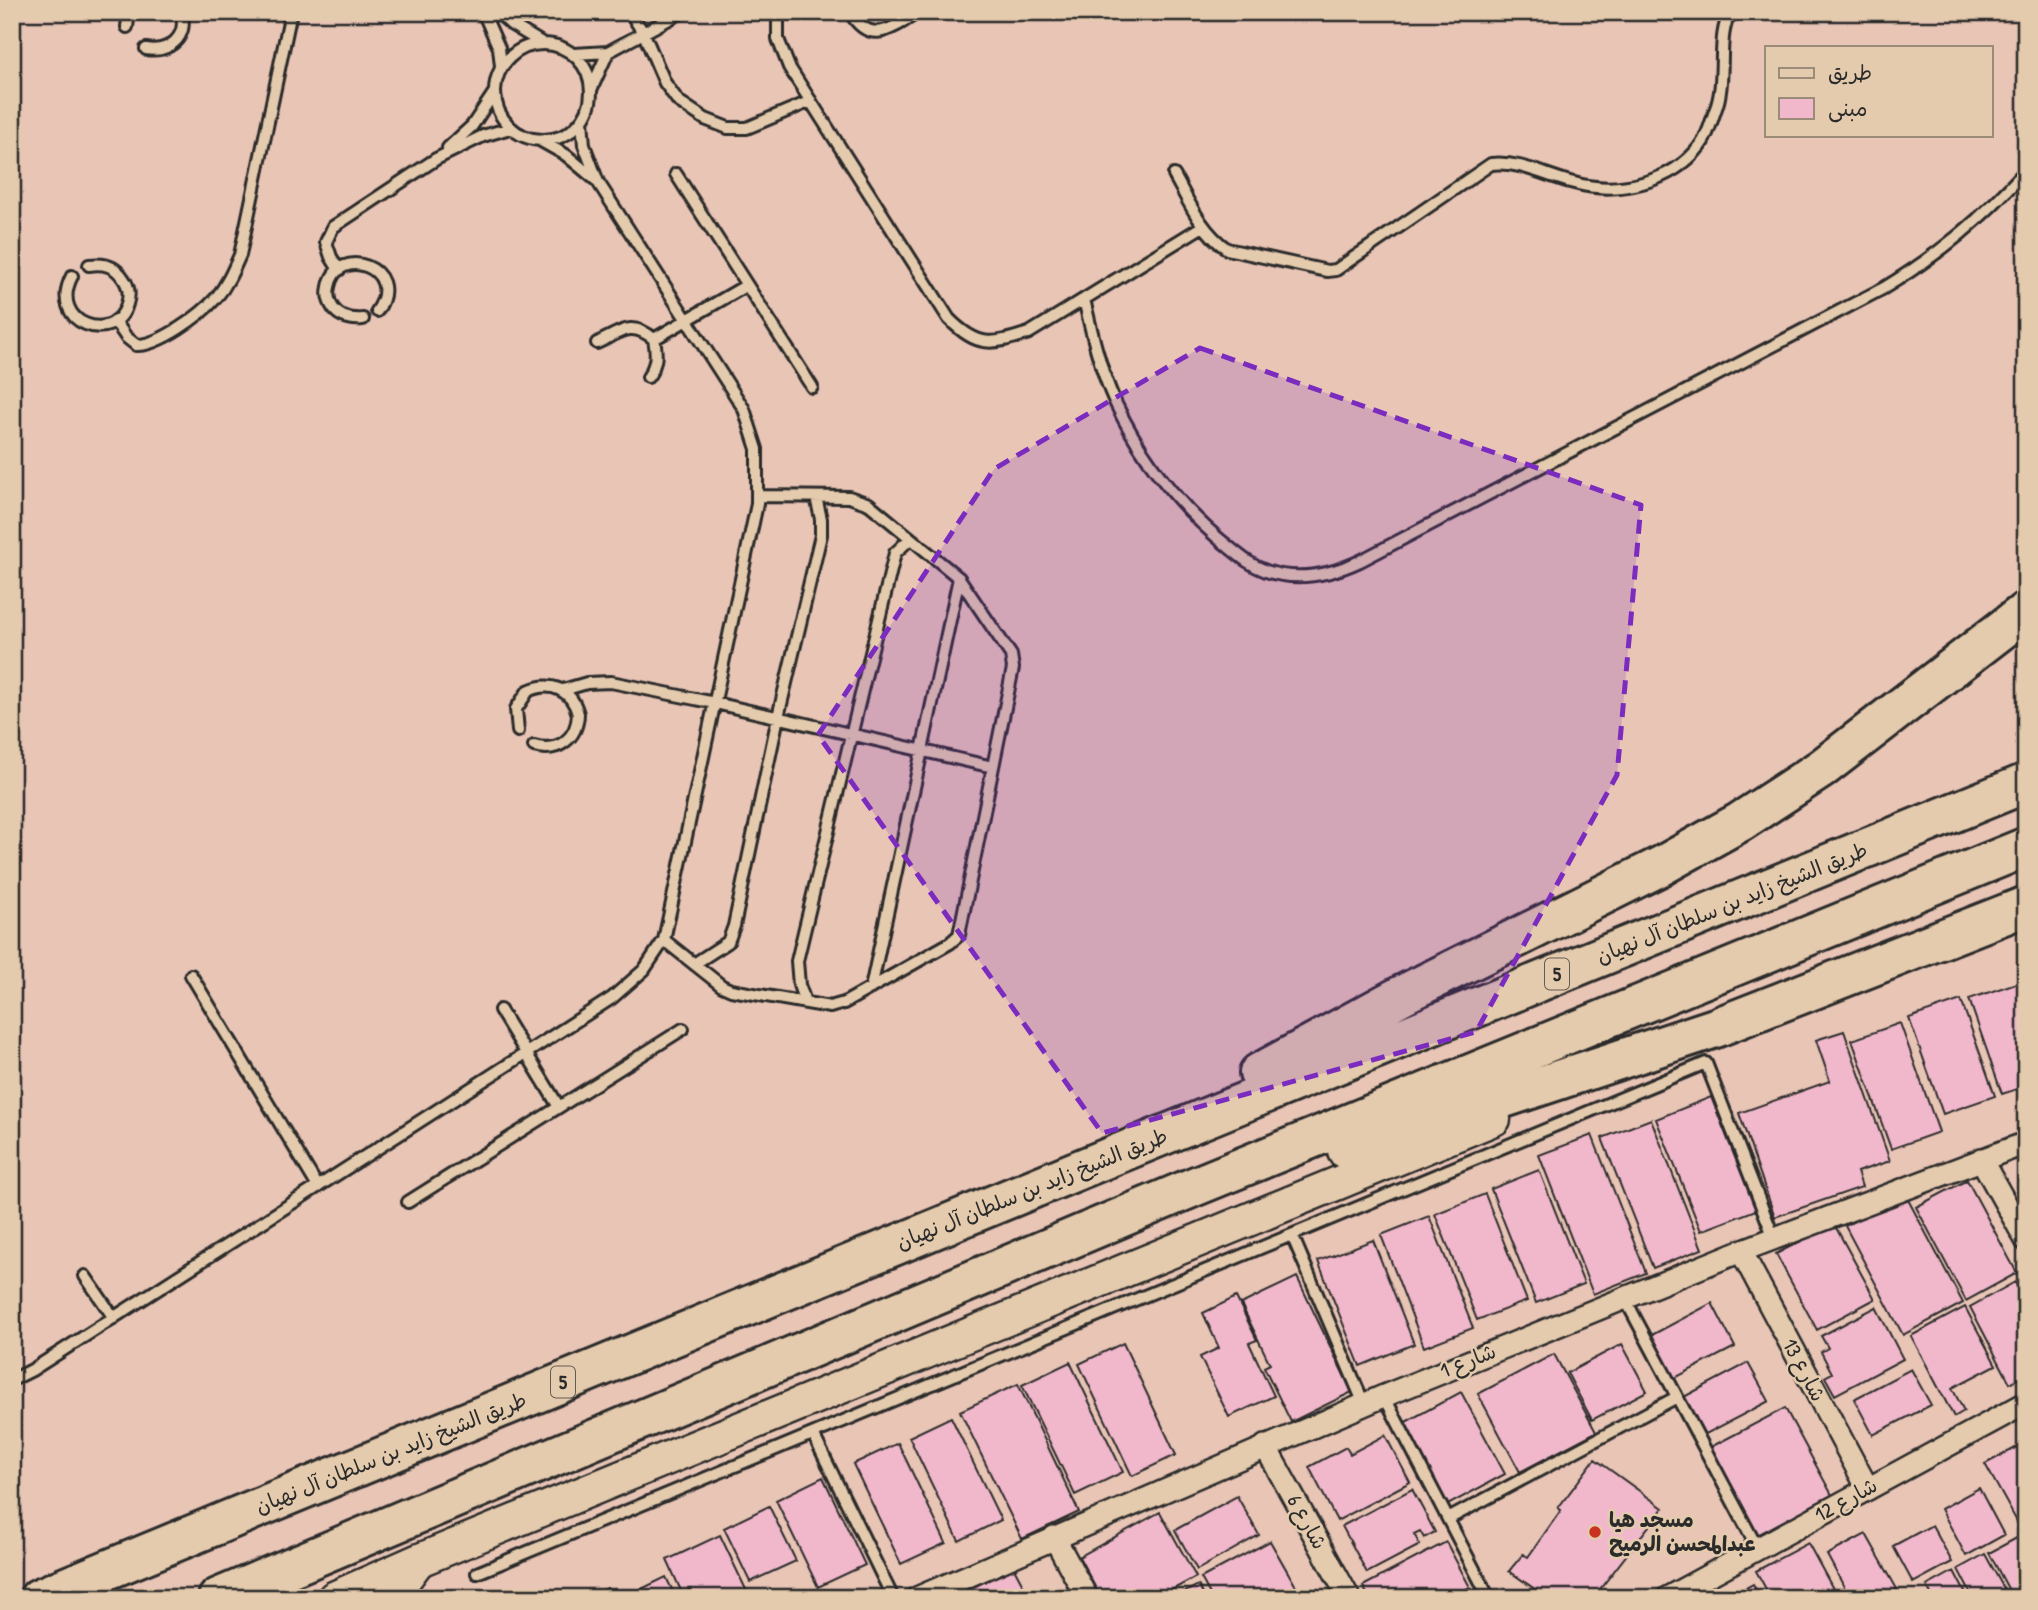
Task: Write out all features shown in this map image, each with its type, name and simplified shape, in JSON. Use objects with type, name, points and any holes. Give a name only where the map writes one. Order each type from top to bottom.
[{"type":"highway","points":[[1088,1166],[1402,995],[1664,864],[1740,822],[1821,769],[2016,621]]},
{"type":"highway","name":"طريق الشيخ زايد بن سلطان آل نهيان","points":[[39,1598],[2026,783]]},
{"type":"highway","points":[[218,1598],[1196,1186],[2026,847]]},
{"type":"highway","points":[[1196,1186],[1276,1173],[1715,1028],[2026,906]]},
{"type":"main road","points":[[334,1598],[422,1559],[1715,1028]]},
{"type":"street","name":"شارع 1","points":[[917,1598],[1265,1446],[1624,1297],[2026,1143]]},
{"type":"street","points":[[1980,1159],[2026,1240]]},
{"type":"street","name":"شارع 13","points":[[1741,1251],[1868,1489]]},
{"type":"street","name":"شارع 12","points":[[1667,1598],[2026,1403]]},
{"type":"street","name":"شارع 6","points":[[1265,1446],[1349,1598]]},
{"type":"street","points":[[1054,1537],[1087,1598]]},
{"type":"street","points":[[398,1598],[401,1587],[422,1559]]},
{"type":"lane","points":[[127,27],[129,12]]},
{"type":"lane","points":[[146,50],[166,49],[174,43],[183,26],[181,12]]},
{"type":"lane","points":[[436,159],[472,126],[494,93],[501,66],[499,48],[482,12]]},
{"type":"lane","points":[[497,12],[512,25],[542,43],[564,48],[574,54],[586,70],[592,90]]},
{"type":"lane","points":[[630,12],[644,34],[665,83],[678,102],[705,119],[728,128],[747,128],[811,101]]},
{"type":"lane","points":[[574,54],[608,52],[682,12]]},
{"type":"lane","points":[[778,12],[778,39],[789,67],[949,319],[963,333],[981,342],[1006,340],[1029,333],[1203,226]]},
{"type":"lane","points":[[850,12],[856,22],[866,30],[876,32],[888,30],[918,12]]},
{"type":"lane","points":[[1174,175],[1203,226],[1214,240],[1227,249],[1327,271],[1336,270],[1491,164],[1506,163],[1576,184],[1611,189],[1647,182],[1683,165],[1702,144],[1721,98],[1723,36],[1726,20],[1731,12]]},
{"type":"lane","points":[[115,321],[131,342],[136,345],[149,344],[197,314],[215,299],[230,279],[240,255],[290,13]]},
{"type":"lane","points":[[501,66],[519,50],[542,43]]},
{"type":"lane","points":[[540,140],[564,135],[582,120],[588,111],[592,90],[608,52]]},
{"type":"lane","points":[[494,93],[496,106],[510,128],[524,136],[540,140],[566,155],[598,182]]},
{"type":"lane","points":[[12,1380],[114,1318],[612,998],[644,970],[664,940],[758,496],[757,449],[744,409],[598,182],[584,145],[582,120]]},
{"type":"lane","points":[[339,270],[326,242],[333,227],[436,159],[483,136],[510,128]]},
{"type":"lane","points":[[1084,299],[1096,351],[1115,400],[1139,447],[1170,490],[1206,529],[1247,562],[1265,571],[1284,575],[1323,574],[1360,561],[1884,288],[1943,250],[1970,228],[2026,170]]},
{"type":"lane","points":[[676,174],[812,387]]},
{"type":"lane","points":[[363,319],[354,320],[339,314],[329,300],[329,283],[339,270],[354,264],[370,267],[377,272],[382,279],[384,296],[377,311]]},
{"type":"lane","points":[[72,276],[65,296],[72,315],[90,326],[100,327],[115,321],[125,310],[129,300],[125,280],[119,271],[110,266],[89,265]]},
{"type":"lane","points":[[654,340],[747,285]]},
{"type":"lane","points":[[597,343],[628,329],[642,329],[654,340],[655,367],[648,377]]},
{"type":"lane","points":[[664,940],[722,986],[731,990],[830,1007],[871,988],[950,943],[958,935],[1013,668],[1011,655],[959,578],[869,503],[849,497],[758,496]]},
{"type":"lane","points":[[694,964],[728,942],[734,926],[778,717],[821,535],[816,497]]},
{"type":"lane","points":[[806,1002],[799,985],[797,961],[895,553],[910,539]]},
{"type":"lane","points":[[871,988],[959,578]]},
{"type":"lane","points":[[563,690],[587,683],[611,682],[778,717],[993,767]]},
{"type":"lane","points":[[518,730],[516,709],[528,691],[549,686],[563,690],[576,707],[576,728],[562,745],[548,748],[534,746]]},
{"type":"lane","points":[[191,975],[318,1187]]},
{"type":"lane","points":[[500,1010],[559,1107]]},
{"type":"lane","points":[[408,1202],[683,1029]]},
{"type":"lane","points":[[477,1573],[1706,1063],[1774,1238]]},
{"type":"lane","points":[[1292,1235],[1374,1400],[1448,1519],[1489,1598]]},
{"type":"lane","points":[[85,1276],[114,1318]]},
{"type":"lane","points":[[1624,1297],[1758,1549]]},
{"type":"lane","points":[[1448,1519],[1677,1397]]},
{"type":"lane","points":[[813,1434],[893,1598]]},
{"type":"highlighted area","points":[[1200,348],[1641,505],[1617,775],[1476,1032],[1102,1133],[818,735],[994,469]]},
{"type":"building","points":[[2022,981],[2026,992],[2026,1086],[2002,1094],[1969,999]]},
{"type":"building","points":[[1961,1000],[1995,1096],[1943,1114],[1909,1018]]},
{"type":"building","points":[[1900,1023],[1939,1132],[1891,1149],[1852,1040]]},
{"type":"building","points":[[1844,1031],[1890,1161],[1857,1172],[1862,1187],[1775,1217],[1739,1113],[1830,1081],[1816,1040]]},
{"type":"building","points":[[1711,1097],[1756,1210],[1701,1231],[1656,1119]]},
{"type":"building","points":[[1651,1119],[1702,1249],[1653,1268],[1602,1138]]},
{"type":"building","points":[[1592,1135],[1646,1273],[1593,1294],[1539,1155]]},
{"type":"building","points":[[1539,1170],[1584,1284],[1536,1303],[1491,1189]]},
{"type":"building","points":[[1967,1180],[2017,1273],[1966,1301],[1916,1207]]},
{"type":"building","points":[[1485,1194],[1527,1301],[1477,1320],[1435,1214]]},
{"type":"building","points":[[1905,1194],[1963,1303],[1903,1335],[1845,1226]]},
{"type":"building","points":[[1429,1216],[1473,1328],[1424,1347],[1381,1235]]},
{"type":"building","points":[[1834,1224],[1875,1299],[1817,1330],[1776,1254]]},
{"type":"building","points":[[1373,1240],[1414,1344],[1360,1366],[1318,1261]]},
{"type":"building","points":[[1297,1277],[1352,1392],[1291,1422],[1264,1367],[1270,1364],[1241,1304]]},
{"type":"building","points":[[2015,1282],[2026,1303],[2026,1374],[2010,1383],[1970,1307]]},
{"type":"building","points":[[1236,1297],[1257,1340],[1249,1343],[1274,1396],[1229,1417],[1200,1357],[1219,1348],[1203,1313]]},
{"type":"building","points":[[1712,1303],[1735,1347],[1671,1380],[1648,1337]]},
{"type":"building","points":[[1876,1307],[1903,1359],[1835,1395],[1825,1377],[1832,1373],[1821,1352],[1828,1348],[1821,1336]]},
{"type":"building","points":[[1965,1307],[1996,1365],[1952,1388],[1964,1411],[1954,1417],[1911,1336]]},
{"type":"building","points":[[1123,1343],[1176,1455],[1132,1476],[1079,1364]]},
{"type":"building","points":[[1622,1344],[1647,1391],[1592,1420],[1567,1373]]},
{"type":"building","points":[[1554,1354],[1596,1432],[1520,1472],[1478,1394]]},
{"type":"building","points":[[1070,1362],[1123,1472],[1075,1495],[1022,1385]]},
{"type":"building","points":[[1748,1363],[1769,1401],[1700,1437],[1680,1399]]},
{"type":"building","points":[[1911,1369],[1931,1405],[1873,1435],[1854,1399]]},
{"type":"building","points":[[1018,1384],[1079,1512],[1022,1539],[960,1411]]},
{"type":"building","points":[[1461,1392],[1505,1474],[1446,1506],[1402,1424]]},
{"type":"building","points":[[1785,1408],[1832,1495],[1754,1537],[1707,1449]]},
{"type":"building","points":[[951,1417],[1001,1520],[959,1541],[909,1437]]},
{"type":"building","points":[[1385,1435],[1410,1482],[1337,1521],[1309,1467],[1346,1447],[1350,1454]]},
{"type":"building","points":[[898,1443],[946,1543],[901,1564],[853,1464]]},
{"type":"building","points":[[2021,1445],[2026,1454],[2026,1524],[2020,1527],[1985,1464]]},
{"type":"building","name":"مسجد هيا عبدالمحسن الرميح","points":[[1595,1459],[1663,1508],[1593,1598],[1537,1598],[1532,1594],[1536,1590],[1509,1571],[1523,1554],[1528,1557],[1561,1510],[1558,1508]]},
{"type":"building","points":[[823,1477],[865,1565],[818,1587],[776,1500]]},
{"type":"building","points":[[1979,1488],[2004,1535],[1966,1556],[1941,1509]]},
{"type":"building","points":[[1412,1489],[1435,1532],[1424,1538],[1420,1531],[1414,1534],[1420,1545],[1367,1573],[1342,1526]]},
{"type":"building","points":[[1237,1496],[1259,1535],[1197,1570],[1175,1530]]},
{"type":"building","points":[[769,1506],[796,1561],[750,1582],[724,1528]]},
{"type":"building","points":[[1160,1512],[1196,1577],[1157,1598],[1101,1598],[1079,1557]]},
{"type":"building","points":[[1932,1525],[1952,1562],[1913,1583],[1893,1546]]},
{"type":"building","points":[[2026,1533],[2026,1598],[2013,1598],[1989,1553]]},
{"type":"building","points":[[1866,1534],[1897,1589],[1881,1598],[1850,1598],[1827,1555]]},
{"type":"building","points":[[720,1535],[750,1598],[695,1598],[691,1589],[682,1593],[667,1560]]},
{"type":"building","points":[[1270,1541],[1298,1590],[1284,1598],[1212,1598],[1201,1578]]},
{"type":"building","points":[[1446,1542],[1470,1587],[1450,1598],[1369,1598],[1363,1586]]},
{"type":"building","points":[[1808,1543],[1838,1598],[1771,1598],[1756,1571]]},
{"type":"building","points":[[1985,1554],[2009,1598],[1973,1598],[1958,1569]]},
{"type":"building","points":[[1013,1566],[1030,1598],[960,1598],[959,1595]]},
{"type":"building","points":[[1954,1571],[1968,1598],[1933,1598],[1927,1586]]},
{"type":"building","points":[[666,1577],[676,1598],[623,1598]]},
{"type":"building","points":[[1753,1584],[1760,1598],[1727,1598]]},
{"type":"building","points":[[1198,1585],[1205,1598],[1185,1598],[1188,1596],[1185,1592]]},
{"type":"building","points":[[607,1588],[612,1598],[585,1598]]},
{"type":"place","name":"مسجد هيا عبدالمحسن الرميح","points":[[1595,1532]]}]
